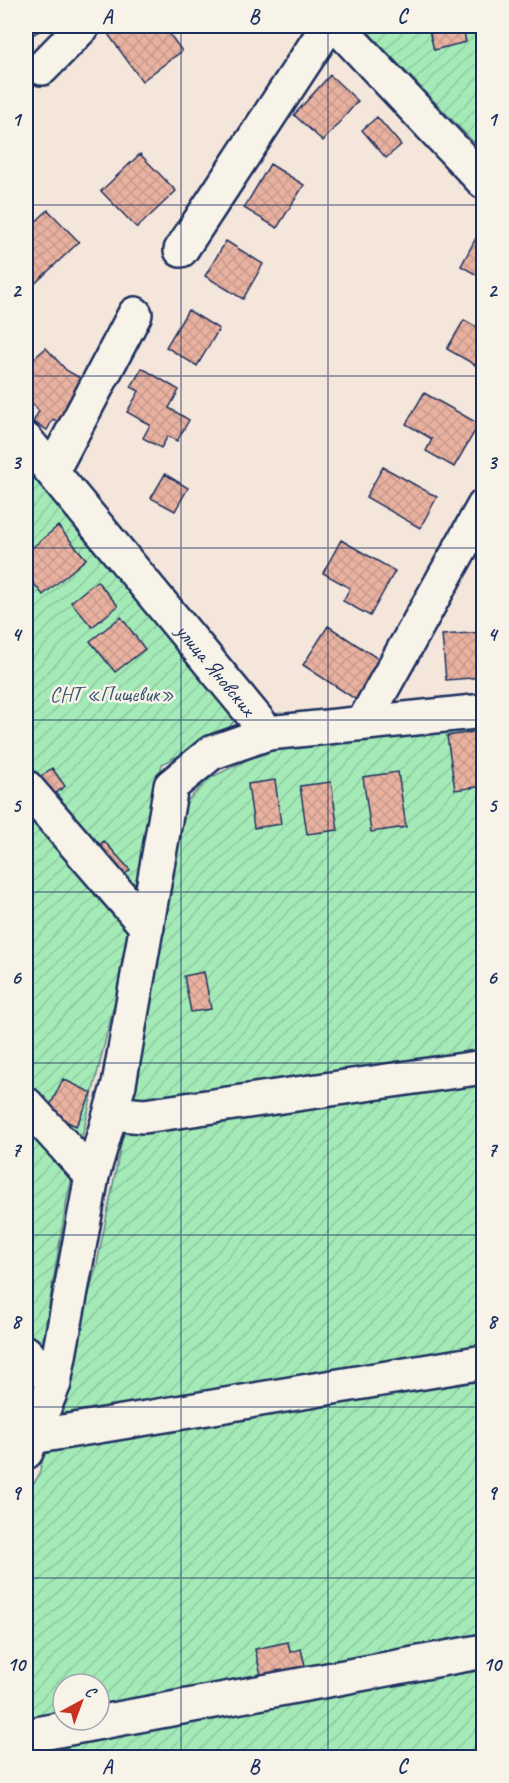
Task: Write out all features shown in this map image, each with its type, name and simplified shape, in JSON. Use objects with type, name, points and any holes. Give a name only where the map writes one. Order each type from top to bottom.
[{"type":"street","points":[[42,68],[82,26]]},
{"type":"street","points":[[181,250],[328,26]]},
{"type":"street","points":[[337,26],[483,182]]},
{"type":"street","points":[[52,471],[135,314]]},
{"type":"street","name":"улица Яновских","points":[[26,440],[268,733],[483,711]]},
{"type":"street","points":[[363,723],[483,506]]},
{"type":"street","points":[[29,1444],[54,1383],[92,1176],[119,1084],[171,786],[211,753],[268,733]]},
{"type":"street","points":[[26,787],[147,927]]},
{"type":"street","points":[[111,1113],[144,1116],[483,1067]]},
{"type":"street","points":[[26,1104],[92,1176]]},
{"type":"street","points":[[26,1353],[54,1383]]},
{"type":"street","points":[[29,1444],[483,1362]]},
{"type":"street","points":[[26,1736],[483,1651]]},
{"type":"green space","points":[[362,26],[483,26],[483,152]]},
{"type":"green space","name":"СНТ «Пищевик»","points":[[26,461],[241,711],[226,732],[162,764],[115,1000],[67,1199],[43,1341],[26,1386]]},
{"type":"green space","points":[[483,727],[483,1757],[26,1757],[26,1494],[38,1477],[97,1264],[131,1095],[183,805],[210,778],[269,749]]},
{"type":"building","points":[[26,26],[48,26],[27,38]]},
{"type":"building","points":[[120,26],[164,26],[182,51],[142,81],[108,34]]},
{"type":"building","points":[[428,26],[484,27],[464,32],[466,42],[434,50]]},
{"type":"building","points":[[330,75],[358,101],[323,141],[294,115]]},
{"type":"building","points":[[377,117],[401,145],[386,158],[362,130]]},
{"type":"building","points":[[140,154],[176,191],[137,228],[101,191]]},
{"type":"building","points":[[270,164],[304,185],[277,228],[244,208]]},
{"type":"building","points":[[48,210],[79,242],[27,291],[26,231]]},
{"type":"building","points":[[476,238],[484,242],[484,279],[461,266]]},
{"type":"building","points":[[226,241],[263,264],[243,299],[205,276]]},
{"type":"building","points":[[188,310],[219,329],[197,366],[166,347]]},
{"type":"building","points":[[464,320],[484,331],[484,370],[447,349]]},
{"type":"building","points":[[46,348],[66,370],[87,382],[64,425],[53,419],[47,430],[33,422],[39,411],[26,396],[26,365]]},
{"type":"building","points":[[142,368],[179,390],[169,408],[189,420],[177,441],[168,436],[161,448],[143,438],[150,425],[127,412],[139,391],[131,387]]},
{"type":"building","points":[[424,393],[479,424],[454,467],[426,451],[432,439],[406,424]]},
{"type":"building","points":[[383,467],[437,497],[420,528],[366,497]]},
{"type":"building","points":[[165,474],[188,488],[175,511],[151,498]]},
{"type":"building","points":[[58,526],[86,559],[43,595],[26,574],[26,553]]},
{"type":"building","points":[[341,540],[395,571],[370,616],[343,601],[350,588],[323,573]]},
{"type":"building","points":[[97,581],[118,606],[92,627],[71,602]]},
{"type":"building","points":[[121,617],[145,649],[115,672],[90,641]]},
{"type":"building","points":[[328,626],[383,662],[358,701],[303,665]]},
{"type":"building","points":[[484,632],[484,677],[446,680],[442,635]]},
{"type":"building","points":[[480,731],[484,755],[484,786],[455,790],[447,736]]},
{"type":"building","points":[[52,768],[65,786],[46,801],[32,783]]},
{"type":"building","points":[[398,772],[406,827],[371,832],[363,777]]},
{"type":"building","points":[[275,780],[281,824],[254,828],[248,784]]},
{"type":"building","points":[[331,782],[338,830],[307,834],[300,786]]},
{"type":"building","points":[[104,841],[130,870],[116,882],[90,853]]},
{"type":"building","points":[[204,972],[211,1009],[191,1012],[184,976]]},
{"type":"building","points":[[63,1079],[92,1093],[76,1126],[47,1112]]},
{"type":"building","points":[[288,1642],[290,1652],[301,1649],[308,1678],[264,1688],[255,1649]]}]
